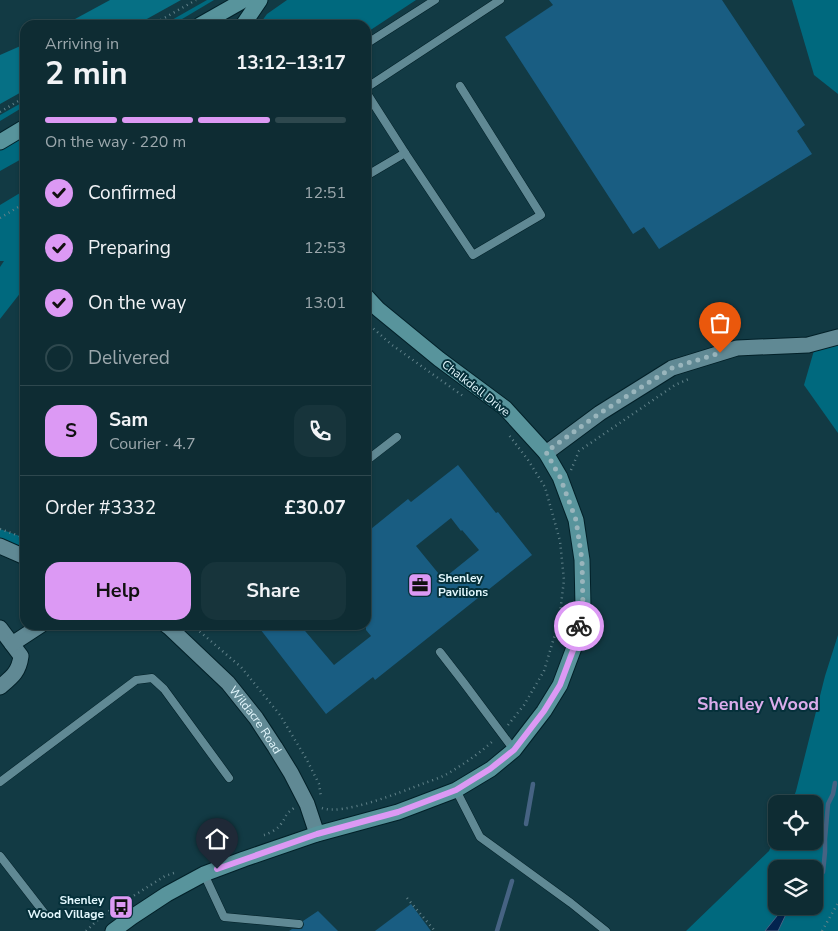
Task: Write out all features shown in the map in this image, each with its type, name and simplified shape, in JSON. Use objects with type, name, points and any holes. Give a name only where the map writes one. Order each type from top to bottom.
[{"type":"street","points":[[246,20],[260,0]]},
{"type":"street","points":[[208,20],[238,2]]},
{"type":"street","points":[[0,142],[20,130]]},
{"type":"street","name":"Chalkdell Drive","points":[[113,931],[132,916],[167,894],[204,874],[317,834],[398,812],[456,790],[490,769],[514,750],[544,711],[560,685],[575,645],[583,608],[582,560],[576,520],[560,477],[546,452],[505,408],[439,359],[371,301]]},
{"type":"street","points":[[546,452],[600,413],[672,368],[736,348],[808,345],[838,337]]},
{"type":"street","points":[[0,546],[20,555]]},
{"type":"street","points":[[0,628],[21,656],[20,667],[0,687]]},
{"type":"street","points":[[12,644],[33,630]]},
{"type":"street","name":"Wildacre Road","points":[[174,630],[228,683],[250,711],[291,773],[307,804],[317,834]]},
{"type":"lane","points":[[371,41],[436,0]]},
{"type":"lane","points":[[371,85],[500,0]]},
{"type":"lane","points":[[371,100],[404,154],[473,255],[541,215],[460,86]]},
{"type":"lane","points":[[371,173],[404,154]]},
{"type":"lane","points":[[371,457],[396,437]]},
{"type":"lane","points":[[440,652],[514,750]]},
{"type":"lane","points":[[0,782],[136,680],[152,678],[164,689],[229,778]]},
{"type":"lane","points":[[456,790],[480,838],[606,931]]},
{"type":"lane","points":[[0,856],[45,914]]},
{"type":"lane","points":[[204,874],[224,917],[299,924]]},
{"type":"path","points":[[161,20],[196,0]]},
{"type":"path","points":[[0,112],[20,101]]},
{"type":"path","points":[[0,218],[20,207]]},
{"type":"path","points":[[371,326],[392,345],[467,400]]},
{"type":"path","points":[[560,477],[571,470],[579,451],[675,385],[693,378]]},
{"type":"path","points":[[263,836],[281,826],[286,814],[298,805],[312,803],[328,810],[360,806],[446,775],[483,750],[502,734],[524,705],[544,671],[559,621],[564,580],[560,541],[545,487],[528,460],[507,433]]},
{"type":"path","points":[[0,529],[20,536]]},
{"type":"path","points":[[86,931],[104,915],[165,876],[180,869]]},
{"type":"path","points":[[407,898],[435,931]]},
{"type":"path","points":[[822,931],[838,903]]},
{"type":"shaded area","points":[[110,0],[181,0],[145,20],[73,20]]},
{"type":"shaded area","points":[[207,0],[214,0],[180,20],[172,20]]},
{"type":"shaded area","points":[[287,0],[416,0],[371,30],[371,20],[263,20],[267,14]]},
{"type":"shaded area","points":[[792,0],[838,0],[838,94],[814,75]]},
{"type":"shaded area","points":[[20,46],[20,93],[0,104],[0,55]]},
{"type":"shaded area","points":[[20,104],[20,109],[0,121],[0,115]]},
{"type":"shaded area","points":[[20,130],[20,160],[0,171],[0,142]]},
{"type":"shaded area","points":[[20,193],[20,293],[0,319],[0,267],[4,261],[0,261],[0,205]]},
{"type":"shaded area","points":[[838,341],[838,433],[804,385],[815,347]]},
{"type":"shaded area","points":[[0,529],[20,536],[20,555],[0,546]]},
{"type":"shaded area","points":[[838,635],[838,931],[686,931],[769,850],[823,850],[823,795],[794,795],[825,676]]},
{"type":"shaded area","points":[[778,915],[786,915],[778,931],[765,931]]},
{"type":"building","points":[[549,0],[722,0],[805,125],[797,131],[812,154],[659,249],[644,227],[633,234],[505,37],[553,5]]},
{"type":"building","name":"Shenley Pavilions","points":[[458,465],[532,555],[375,680],[373,677],[326,714],[261,630],[304,630],[334,665],[371,636],[366,630],[371,630],[371,529],[408,499],[411,502]],"holes":[[[451,518],[479,550],[443,579],[416,546]]]},
{"type":"building","points":[[411,904],[431,931],[375,931]]},
{"type":"building","points":[[318,911],[338,931],[289,931],[292,929],[302,929],[303,921]]},
{"type":"waterway","points":[[823,872],[828,804],[833,794],[835,783]]},
{"type":"waterway","points":[[526,824],[533,784]]},
{"type":"waterway","points":[[497,931],[512,881]]},
{"type":"way so far","points":[[579,626],[583,608],[582,560],[576,520],[560,477],[546,452],[600,413],[672,368],[720,353]]},
{"type":"place","name":"Shenley Pavilions","points":[[420,585]]},
{"type":"place","name":"Shenley Wood Village","points":[[121,907]]},
{"type":"district","name":"Shenley Wood","points":[[758,704]]},
{"type":"route","points":[[217,869],[317,834],[398,812],[456,790],[490,769],[514,750],[544,711],[560,685],[575,645],[579,626]]}]
